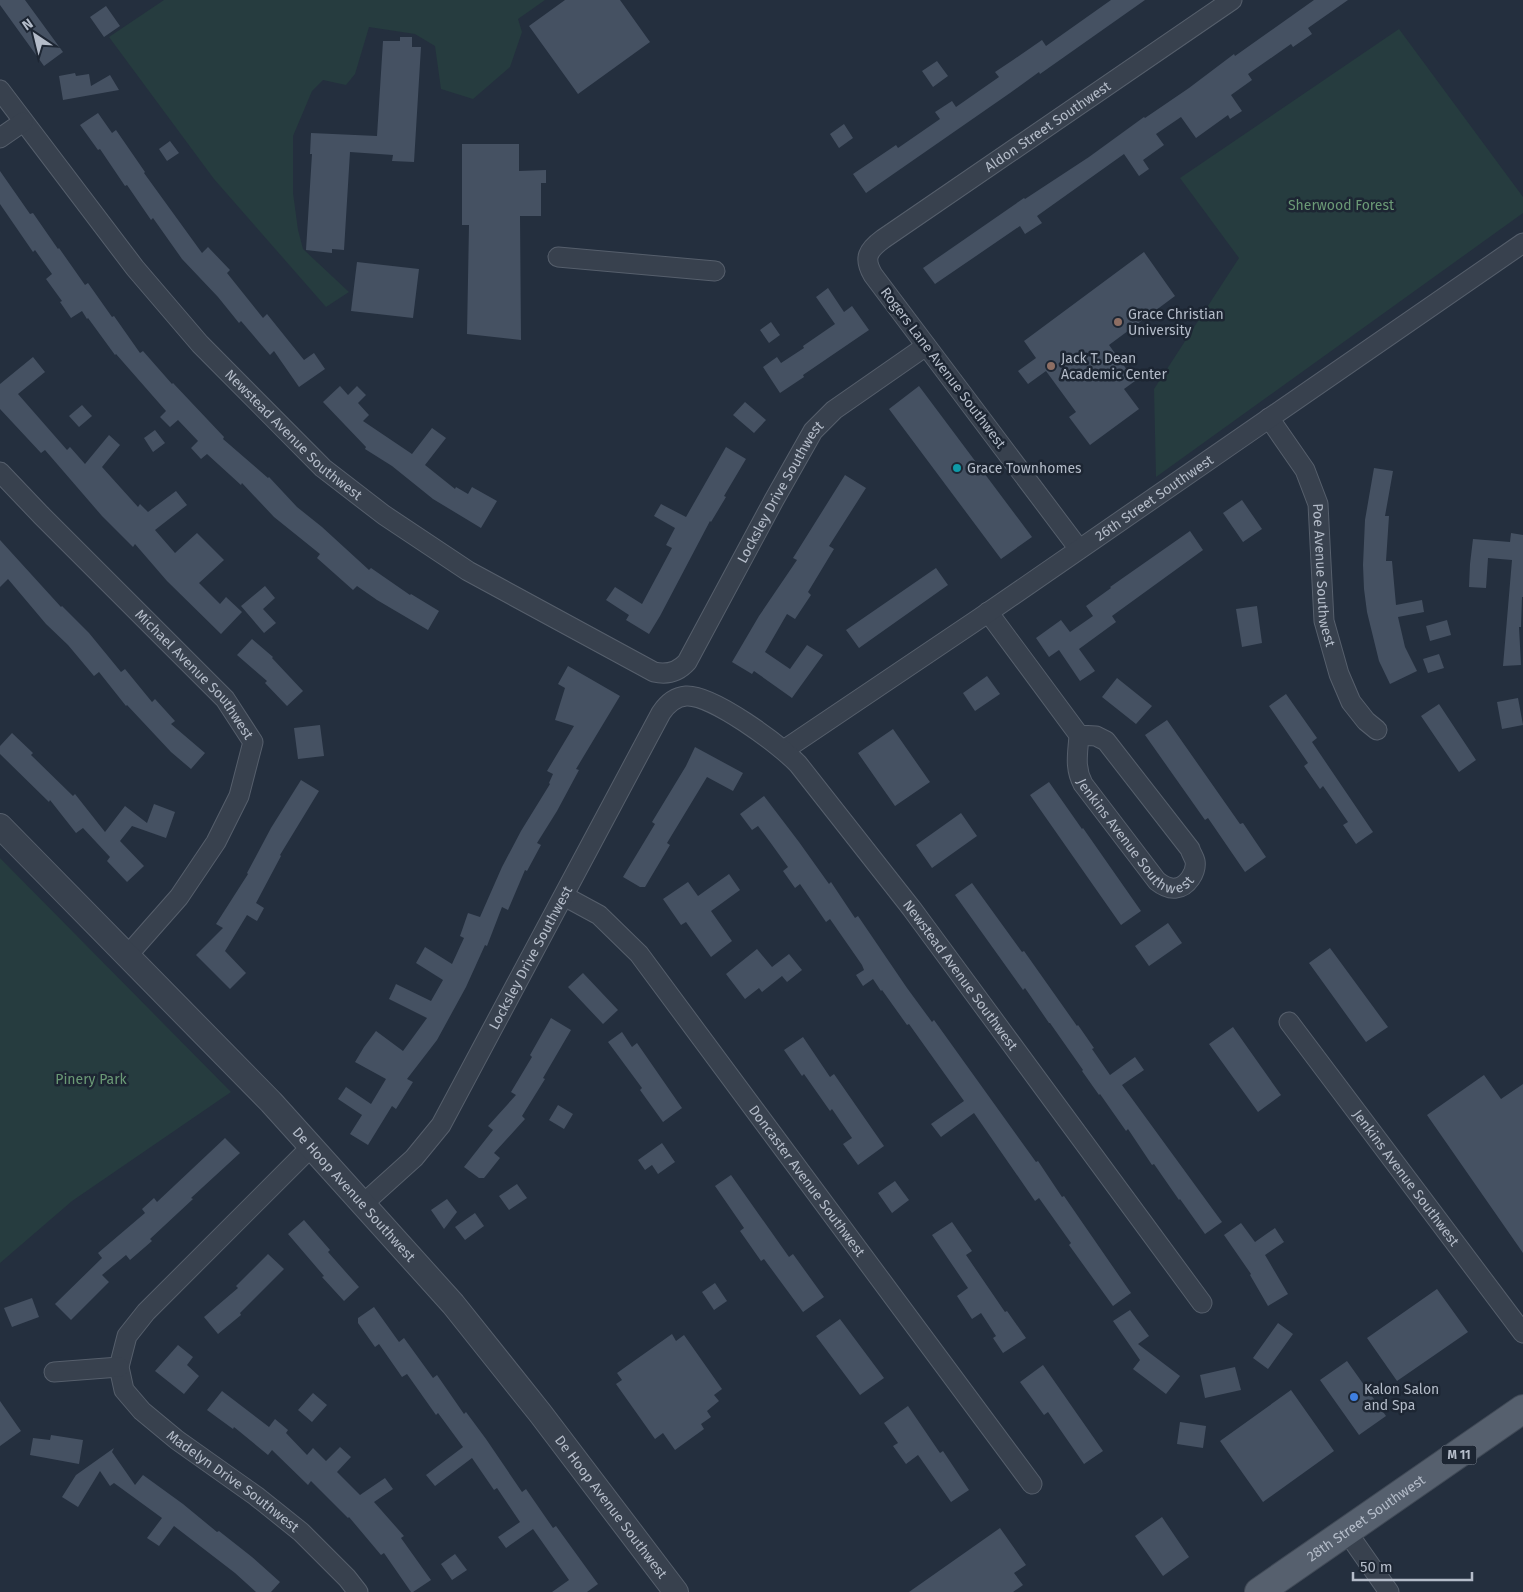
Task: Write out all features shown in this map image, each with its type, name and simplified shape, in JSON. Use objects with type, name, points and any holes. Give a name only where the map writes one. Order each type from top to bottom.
[{"type":"main road","name":"28th Street Southwest","points":[[1259,1592],[1523,1409]]},
{"type":"street","name":"Aldon Street Southwest","points":[[868,257],[871,249],[878,242],[1232,0]]},
{"type":"street","name":"Newstead Avenue Southwest","points":[[0,90],[135,268],[200,344],[323,468],[384,515],[468,571],[649,670],[660,673],[673,672]]},
{"type":"street","points":[[0,138],[23,122]]},
{"type":"street","name":"26th Street Southwest","points":[[784,750],[988,612],[1523,243]]},
{"type":"street","points":[[558,257],[715,271]]},
{"type":"street","name":"Rogers Lane Avenue Southwest","points":[[868,257],[869,267],[873,275],[1079,549]]},
{"type":"street","name":"Locksley Drive Southwest","points":[[673,672],[683,666],[690,656],[805,442],[813,431],[834,410],[926,346]]},
{"type":"street","name":"Poe Avenue Southwest","points":[[1269,418],[1305,470],[1318,504],[1324,621],[1338,674],[1351,702],[1366,721],[1378,730]]},
{"type":"street","name":"Michael Avenue Southwest","points":[[0,472],[41,516],[224,699],[253,742],[239,796],[216,842],[179,897],[127,956]]},
{"type":"street","points":[[988,612],[1079,735]]},
{"type":"street","name":"Newstead Avenue Southwest","points":[[679,698],[691,696],[707,701],[745,723],[784,750],[812,780],[912,909],[1202,1303]]},
{"type":"street","name":"Locksley Drive Southwest","points":[[363,1204],[414,1158],[441,1125],[661,713],[670,703],[679,698]]},
{"type":"street","name":"Jenkins Avenue Southwest","points":[[1079,735],[1096,736],[1106,741],[1190,849],[1195,862],[1193,874],[1186,885],[1175,888],[1166,887],[1157,882],[1083,784],[1077,774],[1079,735]]},
{"type":"street","name":"De Hoop Avenue Southwest","points":[[0,826],[271,1102],[453,1304],[540,1413],[668,1590]]},
{"type":"street","name":"Doncaster Avenue Southwest","points":[[564,896],[598,915],[639,954],[1032,1484]]},
{"type":"street","name":"Jenkins Avenue Southwest","points":[[1289,1022],[1523,1333]]},
{"type":"street","points":[[54,1372],[118,1367],[127,1336],[146,1312],[311,1147]]},
{"type":"street","name":"Madelyn Drive Southwest","points":[[118,1367],[124,1390],[142,1411],[177,1440],[256,1496],[301,1532],[347,1578],[358,1592]]},
{"type":"street","points":[[1347,1532],[1389,1592]]},
{"type":"green space","points":[[164,0],[545,0],[518,19],[522,32],[510,67],[473,99],[441,89],[435,46],[415,34],[369,27],[355,74],[346,85],[323,80],[312,91],[293,136],[293,193],[298,230],[303,249],[349,292],[326,307],[214,179],[109,37]]},
{"type":"green space","name":"Sherwood Forest","points":[[1399,29],[1523,197],[1523,213],[1156,477],[1154,389],[1239,258],[1180,178]]},
{"type":"green space","name":"Pinery Park","points":[[0,858],[231,1092],[72,1201],[0,1263]]},
{"type":"building","points":[[0,0],[25,0],[63,52],[44,66],[0,5]]},
{"type":"building","points":[[565,0],[620,0],[650,42],[578,94],[529,26]]},
{"type":"building","points":[[1111,0],[1145,0],[866,193],[853,174],[896,145],[898,148],[940,119],[935,112],[952,101],[956,107],[999,77],[995,72],[1042,40],[1046,46]]},
{"type":"building","points":[[1314,0],[1348,0],[1308,28],[1312,34],[1293,47],[1291,44],[1248,74],[1252,80],[1231,95],[1242,111],[1230,119],[1228,115],[1196,138],[1181,117],[1156,134],[1164,145],[1143,160],[1149,169],[1139,176],[1124,154],[1037,216],[1042,223],[1025,234],[1020,226],[935,284],[923,268],[1024,198],[1089,157]]},
{"type":"building","points":[[106,6],[120,26],[104,37],[90,17]]},
{"type":"building","points":[[400,37],[412,37],[412,47],[421,47],[414,162],[392,161],[393,155],[350,152],[344,250],[332,249],[332,253],[306,250],[312,154],[310,154],[311,133],[377,136],[383,41],[400,41]]},
{"type":"building","points":[[937,61],[948,76],[933,87],[922,71]]},
{"type":"building","points":[[75,73],[76,76],[89,74],[91,86],[110,75],[119,90],[63,100],[59,76]]},
{"type":"building","points":[[98,113],[112,133],[116,130],[144,173],[202,253],[208,247],[230,270],[227,273],[263,318],[267,314],[304,360],[314,353],[325,369],[299,387],[274,351],[270,355],[241,321],[239,323],[218,297],[182,259],[153,218],[151,220],[127,185],[125,186],[100,149],[98,150],[80,125]]},
{"type":"building","points":[[844,124],[853,138],[839,148],[830,134]]},
{"type":"building","points":[[170,141],[179,153],[167,161],[159,149]]},
{"type":"building","points":[[462,144],[519,144],[519,171],[546,170],[546,183],[541,183],[541,216],[520,216],[521,340],[467,334],[469,225],[462,225]]},
{"type":"building","points":[[0,171],[30,214],[33,213],[85,285],[88,283],[140,353],[143,351],[172,384],[224,437],[223,439],[269,477],[297,507],[369,570],[371,568],[410,595],[439,611],[428,630],[357,586],[353,590],[317,558],[320,554],[274,517],[242,483],[241,485],[207,454],[201,459],[191,448],[198,441],[178,420],[170,427],[160,417],[166,411],[115,355],[82,311],[71,318],[60,302],[62,301],[46,279],[52,274],[35,250],[33,252],[0,204]]},
{"type":"building","points":[[1144,252],[1175,296],[1109,345],[1135,381],[1124,389],[1139,409],[1090,445],[1069,417],[1076,412],[1046,371],[1028,384],[1018,371],[1036,358],[1024,341]]},
{"type":"building","points":[[357,262],[419,269],[413,318],[351,311]]},
{"type":"building","points":[[828,288],[844,312],[852,306],[869,330],[780,393],[763,367],[777,357],[781,363],[835,324],[816,297]]},
{"type":"building","points":[[771,322],[780,335],[769,343],[760,330]]},
{"type":"building","points":[[33,357],[45,372],[18,394],[67,450],[70,447],[85,464],[109,435],[120,445],[102,467],[138,507],[140,504],[148,512],[176,491],[187,505],[155,530],[175,553],[197,533],[224,560],[199,583],[220,604],[226,597],[242,612],[221,634],[167,581],[135,544],[133,547],[102,516],[45,450],[41,453],[0,409],[0,384]]},
{"type":"building","points":[[340,386],[348,395],[357,386],[366,395],[358,403],[369,415],[363,421],[412,454],[432,428],[446,438],[425,465],[455,489],[456,487],[468,494],[472,487],[497,501],[481,528],[433,499],[392,466],[365,449],[366,447],[323,402]]},
{"type":"building","name":"Grace Townhomes","points":[[919,386],[1032,537],[1001,559],[889,409]]},
{"type":"building","points":[[745,402],[766,420],[754,433],[733,415]]},
{"type":"building","points":[[82,405],[92,416],[79,427],[69,416]]},
{"type":"building","points":[[155,430],[165,443],[153,452],[144,438]]},
{"type":"building","points":[[726,447],[746,459],[649,634],[626,620],[629,615],[606,600],[615,587],[642,604],[672,548],[666,545],[675,528],[654,516],[661,504],[686,517]]},
{"type":"building","points":[[1374,468],[1393,471],[1385,516],[1389,516],[1386,561],[1392,561],[1396,605],[1422,600],[1424,612],[1398,617],[1405,647],[1417,671],[1390,684],[1379,661],[1367,612],[1364,589],[1365,520]]},
{"type":"building","points":[[845,475],[866,488],[829,546],[834,549],[808,592],[811,595],[795,619],[787,614],[765,652],[790,669],[807,645],[823,655],[792,698],[754,671],[752,674],[732,662],[759,616],[797,560],[793,558]]},
{"type":"building","points":[[1242,500],[1262,529],[1243,542],[1223,513]]},
{"type":"building","points":[[1190,531],[1203,550],[1112,616],[1116,622],[1079,649],[1095,671],[1080,681],[1059,650],[1049,657],[1036,638],[1061,620],[1070,632],[1093,616],[1086,606]]},
{"type":"building","points":[[1511,533],[1523,535],[1523,597],[1521,627],[1519,627],[1521,665],[1503,666],[1512,560],[1488,558],[1486,588],[1469,587],[1470,564],[1473,539],[1510,542]]},
{"type":"building","points":[[0,540],[61,607],[89,633],[121,672],[125,669],[152,702],[155,699],[175,721],[171,724],[205,753],[191,769],[171,752],[126,706],[99,672],[94,676],[8,579],[0,587]]},
{"type":"building","points":[[936,568],[948,585],[859,648],[846,630]]},
{"type":"building","points":[[265,586],[275,598],[263,609],[276,623],[264,633],[241,606]]},
{"type":"building","points":[[1257,606],[1262,643],[1242,647],[1236,609]]},
{"type":"building","points":[[1447,620],[1451,635],[1430,641],[1426,626]]},
{"type":"building","points":[[252,639],[273,657],[303,691],[287,706],[265,683],[267,681],[237,655]]},
{"type":"building","points":[[1439,654],[1444,668],[1428,673],[1423,659]]},
{"type":"building","points":[[568,666],[620,696],[576,769],[579,770],[537,843],[541,845],[527,871],[525,870],[508,910],[502,907],[487,946],[485,945],[466,987],[437,1040],[407,1079],[413,1082],[396,1109],[392,1106],[368,1145],[350,1134],[362,1115],[338,1099],[346,1087],[371,1104],[386,1079],[355,1062],[364,1047],[376,1031],[403,1051],[427,1018],[389,999],[396,984],[431,1001],[443,980],[416,963],[425,947],[452,964],[464,938],[460,936],[468,913],[480,917],[502,867],[521,831],[550,784],[553,774],[547,771],[574,726],[555,720],[565,688],[558,684]]},
{"type":"building","points":[[987,676],[1000,694],[975,711],[963,693]]},
{"type":"building","points":[[1117,678],[1152,706],[1136,724],[1102,697]]},
{"type":"building","points":[[1286,694],[1317,738],[1312,742],[1373,832],[1356,844],[1343,825],[1348,822],[1323,786],[1320,789],[1304,766],[1308,763],[1269,706]]},
{"type":"building","points":[[1518,698],[1523,725],[1502,729],[1497,702]]},
{"type":"building","points":[[1439,704],[1476,760],[1459,772],[1421,716]]},
{"type":"building","points":[[1167,720],[1240,824],[1243,823],[1266,857],[1245,872],[1208,818],[1205,820],[1145,735]]},
{"type":"building","points":[[320,725],[324,756],[298,759],[294,728]]},
{"type":"building","points":[[893,729],[930,782],[895,806],[858,753]]},
{"type":"building","points":[[12,733],[33,753],[31,755],[73,796],[75,794],[105,832],[125,806],[147,823],[154,804],[175,812],[166,838],[132,826],[120,841],[144,866],[127,882],[107,861],[110,857],[83,828],[76,833],[50,800],[49,802],[0,754],[0,746]]},
{"type":"building","points":[[695,747],[743,773],[733,791],[707,777],[667,843],[670,845],[645,887],[640,887],[623,877],[655,824],[652,822],[686,766]]},
{"type":"building","points":[[301,780],[319,791],[280,855],[256,903],[264,908],[257,921],[247,915],[225,951],[246,973],[230,989],[196,955],[223,928],[216,924],[248,874],[271,828]]},
{"type":"building","points":[[1049,782],[1141,911],[1121,925],[1030,795]]},
{"type":"building","points":[[764,796],[829,884],[831,882],[855,918],[858,916],[932,1022],[934,1020],[1036,1162],[1038,1161],[1062,1197],[1064,1196],[1131,1293],[1113,1306],[1069,1245],[1071,1243],[1039,1198],[1035,1201],[974,1113],[941,1137],[931,1124],[964,1101],[909,1024],[907,1025],[873,979],[863,986],[856,975],[864,970],[862,965],[830,919],[826,922],[800,884],[795,888],[783,871],[788,867],[770,842],[758,826],[752,830],[740,814]]},
{"type":"building","points":[[961,813],[977,836],[932,868],[916,845]]},
{"type":"building","points":[[729,874],[740,890],[711,911],[732,941],[711,957],[686,922],[681,925],[663,899],[688,882],[698,896]]},
{"type":"building","points":[[972,883],[1078,1025],[1110,1075],[1135,1057],[1144,1070],[1122,1085],[1222,1222],[1205,1234],[1154,1164],[1152,1165],[1128,1129],[1126,1131],[1099,1095],[1025,988],[1023,990],[955,895]]},
{"type":"building","points":[[1168,923],[1182,943],[1149,966],[1135,946]]},
{"type":"building","points":[[1330,948],[1388,1027],[1366,1042],[1309,963]]},
{"type":"building","points":[[757,949],[772,967],[789,954],[802,970],[787,982],[782,976],[762,992],[759,988],[745,999],[726,974]]},
{"type":"building","points":[[583,973],[618,1010],[603,1024],[568,987]]},
{"type":"building","points":[[551,1018],[571,1030],[543,1078],[545,1079],[522,1116],[525,1119],[494,1153],[500,1158],[484,1178],[479,1178],[464,1167],[493,1130],[488,1126],[516,1095],[511,1092],[532,1057],[530,1055]]},
{"type":"building","points":[[1233,1027],[1281,1095],[1258,1112],[1209,1044]]},
{"type":"building","points":[[622,1032],[632,1047],[637,1043],[682,1108],[663,1122],[640,1090],[642,1088],[608,1042]]},
{"type":"building","points":[[803,1037],[830,1077],[834,1074],[884,1146],[858,1165],[843,1144],[852,1138],[832,1109],[830,1111],[804,1074],[802,1076],[784,1050]]},
{"type":"building","points":[[1484,1075],[1501,1099],[1523,1084],[1523,1253],[1427,1115]]},
{"type":"building","points":[[558,1105],[573,1114],[564,1129],[549,1120]]},
{"type":"building","points":[[225,1138],[240,1153],[150,1239],[152,1241],[130,1260],[126,1255],[102,1275],[109,1282],[71,1320],[55,1304],[102,1258],[98,1253],[145,1213],[142,1209],[154,1198],[157,1202]]},
{"type":"building","points":[[662,1143],[675,1162],[658,1174],[652,1165],[645,1170],[638,1160]]},
{"type":"building","points":[[731,1175],[789,1257],[793,1254],[824,1297],[803,1312],[764,1259],[761,1261],[740,1231],[744,1228],[715,1186]]},
{"type":"building","points":[[895,1181],[909,1200],[892,1213],[878,1193]]},
{"type":"building","points":[[517,1184],[527,1198],[509,1210],[499,1196]]},
{"type":"building","points":[[447,1199],[457,1212],[444,1229],[431,1210]]},
{"type":"building","points":[[475,1213],[484,1226],[465,1240],[455,1227]]},
{"type":"building","points":[[304,1220],[330,1250],[328,1252],[359,1287],[344,1301],[288,1234]]},
{"type":"building","points":[[952,1222],[972,1251],[966,1255],[1005,1312],[1007,1311],[1026,1338],[1003,1353],[993,1338],[996,1336],[981,1313],[972,1319],[957,1296],[968,1288],[932,1235]]},
{"type":"building","points":[[1241,1223],[1255,1242],[1275,1228],[1284,1242],[1265,1255],[1288,1294],[1268,1306],[1251,1274],[1224,1235]]},
{"type":"building","points":[[268,1254],[284,1269],[240,1313],[241,1315],[218,1334],[204,1317],[238,1288],[236,1286]]},
{"type":"building","points":[[715,1283],[727,1301],[714,1310],[702,1292]]},
{"type":"building","points":[[1437,1289],[1468,1332],[1397,1381],[1367,1338]]},
{"type":"building","points":[[32,1298],[39,1317],[12,1327],[4,1308]]},
{"type":"building","points":[[374,1307],[399,1342],[404,1338],[433,1378],[437,1375],[464,1414],[466,1412],[486,1439],[522,1492],[526,1489],[553,1528],[556,1526],[598,1584],[587,1592],[552,1592],[569,1580],[533,1529],[506,1548],[498,1537],[520,1522],[497,1488],[494,1490],[472,1458],[435,1486],[426,1475],[463,1447],[438,1413],[436,1415],[407,1374],[402,1377],[379,1344],[375,1347],[358,1323],[358,1318]]},
{"type":"building","points":[[1130,1310],[1149,1336],[1138,1344],[1180,1376],[1166,1394],[1133,1369],[1140,1360],[1113,1321]]},
{"type":"building","points":[[840,1319],[884,1378],[860,1395],[816,1336]]},
{"type":"building","points":[[1278,1323],[1293,1334],[1268,1369],[1253,1358]]},
{"type":"building","points":[[672,1334],[676,1341],[684,1335],[722,1389],[714,1395],[719,1401],[707,1411],[711,1417],[701,1424],[704,1429],[675,1450],[663,1433],[655,1439],[616,1384],[622,1380],[617,1373]]},
{"type":"building","points":[[178,1345],[193,1357],[187,1365],[199,1376],[184,1394],[155,1371]]},
{"type":"building","points":[[1347,1361],[1386,1416],[1359,1435],[1320,1380]]},
{"type":"building","points":[[1043,1365],[1103,1451],[1084,1464],[1048,1412],[1044,1415],[1020,1382]]},
{"type":"building","points":[[1235,1367],[1241,1390],[1205,1398],[1200,1375]]},
{"type":"building","points":[[1291,1390],[1334,1451],[1263,1502],[1220,1441]]},
{"type":"building","points":[[222,1391],[269,1427],[275,1419],[288,1430],[286,1433],[307,1455],[313,1448],[326,1461],[340,1447],[351,1457],[337,1472],[360,1495],[385,1478],[393,1489],[374,1502],[404,1536],[401,1538],[431,1580],[411,1592],[384,1553],[381,1555],[349,1517],[311,1481],[308,1485],[272,1450],[268,1455],[234,1427],[233,1429],[207,1410]]},
{"type":"building","points":[[313,1393],[327,1405],[312,1422],[298,1410]]},
{"type":"building","points":[[0,1401],[21,1431],[0,1446]]},
{"type":"building","points":[[908,1406],[940,1453],[943,1451],[969,1490],[951,1502],[918,1455],[906,1464],[893,1446],[898,1443],[884,1423]]},
{"type":"building","points":[[1180,1422],[1206,1426],[1203,1448],[1177,1444]]},
{"type":"building","points":[[51,1435],[83,1440],[79,1464],[30,1455],[33,1438],[50,1440]]},
{"type":"building","points":[[114,1448],[112,1452],[135,1485],[143,1475],[217,1532],[219,1531],[280,1582],[271,1592],[256,1592],[235,1573],[174,1526],[159,1546],[147,1538],[162,1518],[114,1483],[110,1486],[100,1471],[78,1507],[62,1497],[76,1475]]},
{"type":"building","points":[[1162,1517],[1189,1557],[1163,1576],[1135,1536]]},
{"type":"building","points":[[1000,1528],[1026,1565],[1014,1573],[1023,1585],[1013,1592],[909,1592]]},
{"type":"building","points":[[455,1554],[467,1570],[452,1580],[441,1564]]},
{"type":"place","name":"Grace Christian University","points":[[1118,322]]},
{"type":"place","name":"Jack T. Dean Academic Center","points":[[1051,366]]},
{"type":"place","name":"Grace Townhomes","points":[[957,468]]},
{"type":"place","name":"Kalon Salon and Spa","points":[[1354,1397]]}]
